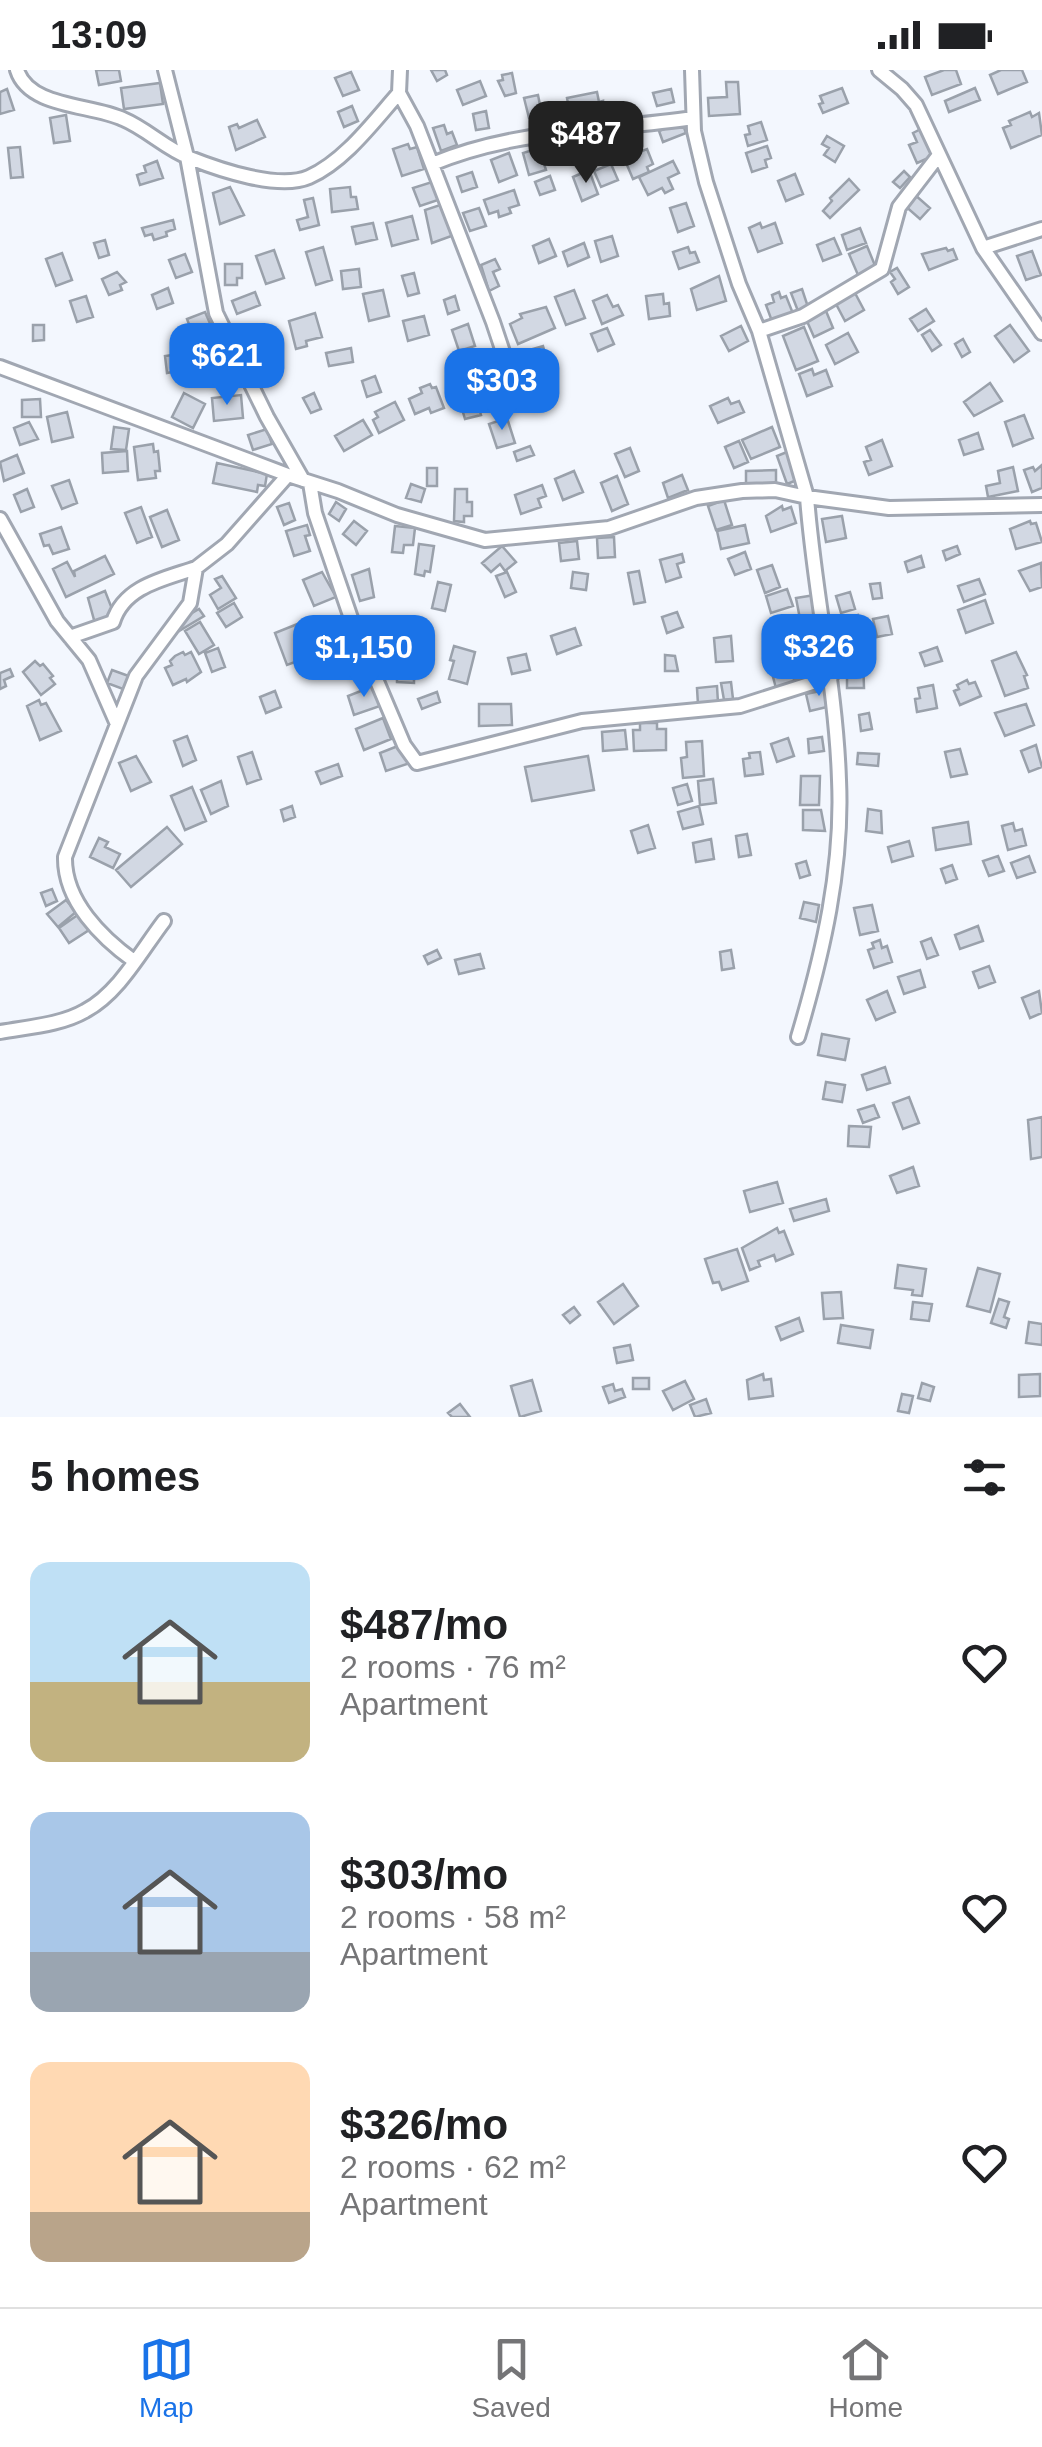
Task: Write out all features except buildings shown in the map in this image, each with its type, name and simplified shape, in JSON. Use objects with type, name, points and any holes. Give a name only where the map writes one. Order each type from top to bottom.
[{"type":"street","points":[[17,70],[25,87],[37,96],[121,118],[188,157],[271,182],[309,177],[359,137],[399,92]]},
{"type":"street","points":[[165,70],[188,157],[216,312],[287,456],[307,483],[360,642],[404,744],[417,763],[582,721],[740,706],[831,677]]},
{"type":"street","points":[[400,70],[399,92],[432,164],[498,333],[516,394]]},
{"type":"street","points":[[692,70],[693,118],[714,212],[759,331],[806,497],[831,677],[840,780],[837,857],[827,926],[798,1036]]},
{"type":"street","points":[[880,70],[916,105],[983,248],[1042,333]]},
{"type":"street","points":[[432,164],[502,140],[693,118]]},
{"type":"street","points":[[759,331],[803,316],[882,269],[899,207],[939,156]]},
{"type":"street","points":[[983,248],[1042,229]]},
{"type":"street","points":[[0,367],[397,516],[485,540],[609,528],[696,498],[742,491],[775,490],[888,508],[1042,505]]},
{"type":"street","points":[[70,637],[113,622],[117,610],[134,591],[196,568],[227,544],[288,475]]},
{"type":"street","points":[[0,520],[57,621],[89,660],[117,724]]},
{"type":"street","points":[[134,961],[111,944],[89,919],[70,887],[65,866],[73,834],[136,676],[190,603],[196,568]]},
{"type":"street","points":[[0,1032],[86,1011],[112,989],[164,921]]}]
